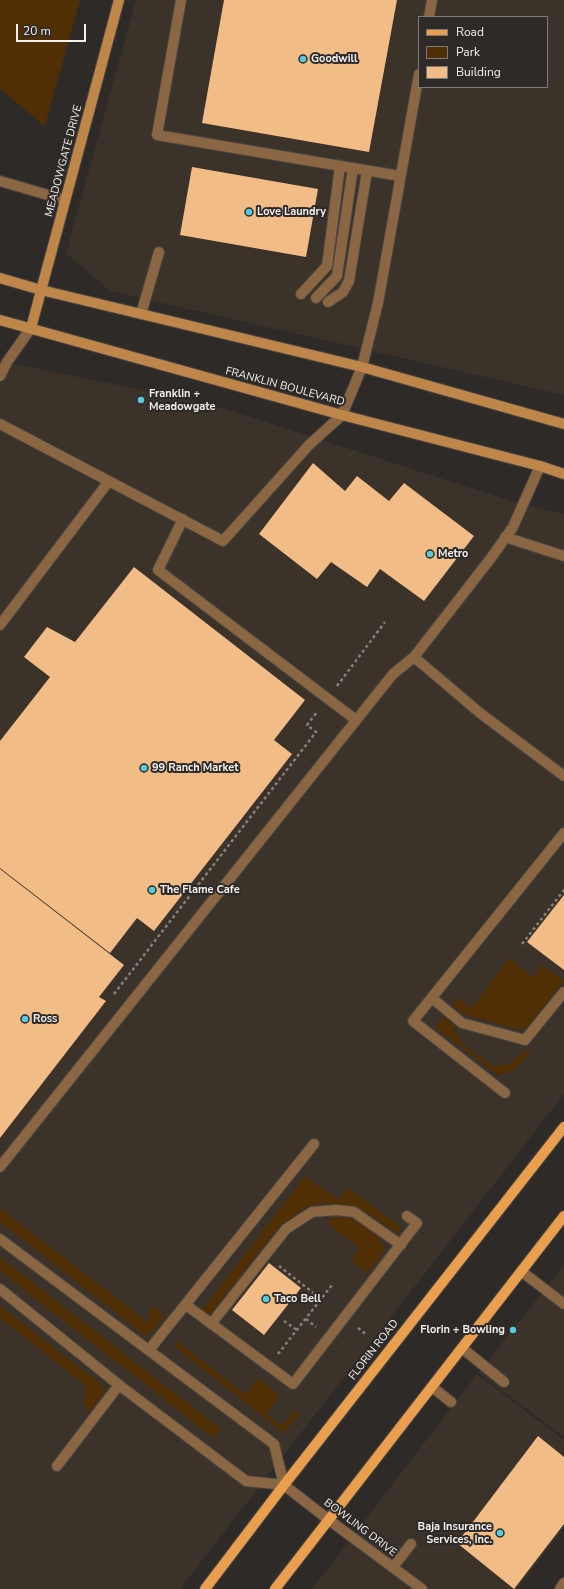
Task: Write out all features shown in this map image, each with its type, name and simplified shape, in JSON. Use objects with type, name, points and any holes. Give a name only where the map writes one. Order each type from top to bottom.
[{"type":"main road","name":"MEADOWGATE DRIVE","points":[[30,328],[119,0]]},
{"type":"main road","points":[[0,278],[41,290],[362,367],[564,424]]},
{"type":"main road","name":"FRANKLIN BOULEVARD","points":[[0,320],[342,415],[540,466],[564,474]]},
{"type":"main road","name":"FLORIN ROAD","points":[[205,1589],[284,1485],[564,1127]]},
{"type":"main road","points":[[275,1589],[564,1216]]},
{"type":"street","points":[[181,0],[157,135],[400,176]]},
{"type":"street","points":[[429,16],[432,0]]},
{"type":"street","points":[[0,424],[223,541],[309,445],[342,415],[362,367],[378,303],[418,79]]},
{"type":"street","points":[[301,294],[327,266],[340,166]]},
{"type":"street","points":[[316,298],[337,276],[353,168]]},
{"type":"street","points":[[328,302],[343,292],[349,280],[367,171]]},
{"type":"street","points":[[0,181],[65,200]]},
{"type":"street","points":[[141,314],[159,252]]},
{"type":"street","points":[[0,376],[7,362],[30,328]]},
{"type":"street","points":[[0,1167],[393,674],[414,657],[513,527],[540,466]]},
{"type":"street","points":[[0,624],[109,481]]},
{"type":"street","points":[[183,519],[158,570],[356,720]]},
{"type":"street","points":[[505,537],[564,556]]},
{"type":"street","points":[[414,657],[480,713],[564,776]]},
{"type":"street","points":[[505,1093],[413,1021],[564,833]]},
{"type":"street","points":[[432,998],[462,1023],[525,1040],[564,992]]},
{"type":"street","points":[[149,1350],[186,1306],[314,1144]]},
{"type":"street","points":[[211,1324],[286,1228],[312,1212],[336,1210],[354,1212],[401,1245]]},
{"type":"street","points":[[186,1306],[293,1384],[417,1223],[407,1216]]},
{"type":"street","points":[[0,1239],[274,1444],[284,1485],[246,1481],[119,1384],[0,1289]]},
{"type":"street","points":[[521,1271],[564,1304]]},
{"type":"street","points":[[462,1348],[504,1382]]},
{"type":"street","points":[[57,1466],[119,1384]]},
{"type":"street","points":[[432,1387],[451,1402]]},
{"type":"street","name":"BOWLING DRIVE","points":[[284,1485],[422,1589]]},
{"type":"street","points":[[393,1567],[411,1544]]},
{"type":"street","points":[[560,1589],[564,1583]]},
{"type":"path","points":[[111,998],[316,732],[307,725],[385,622]]},
{"type":"path","points":[[522,944],[564,890]]},
{"type":"path","points":[[278,1265],[321,1299]]},
{"type":"path","points":[[276,1356],[332,1285]]},
{"type":"path","points":[[284,1321],[297,1330]]},
{"type":"shaded area","points":[[136,0],[564,0],[564,395],[110,291],[66,253]]},
{"type":"shaded area","points":[[7,362],[213,405],[521,504],[564,514],[564,1094],[180,1589],[0,1589],[0,372]]},
{"type":"shaded area","points":[[564,1265],[564,1437],[478,1373]]},
{"type":"shaded area","points":[[477,1374],[564,1440],[564,1528],[517,1589],[312,1589]]},
{"type":"green space","points":[[0,0],[80,0],[45,126],[0,89]]},
{"type":"green space","points":[[509,958],[533,977],[542,965],[564,981],[528,1026],[520,1030],[464,1014],[452,1005],[459,997],[468,1007],[473,1006]]},
{"type":"green space","points":[[443,1017],[453,1025],[463,1044],[494,1066],[509,1064],[528,1049],[531,1050],[520,1064],[512,1071],[496,1074],[435,1027]]},
{"type":"green space","points":[[305,1176],[339,1200],[348,1188],[401,1227],[397,1233],[369,1214],[356,1208],[325,1203],[304,1208],[276,1230],[208,1317],[201,1312]]},
{"type":"green space","points":[[0,1208],[149,1323],[151,1305],[162,1314],[163,1318],[149,1335],[144,1334],[0,1222]]},
{"type":"green space","points":[[344,1217],[364,1224],[377,1236],[386,1249],[367,1273],[351,1260],[360,1248],[327,1223],[332,1218]]},
{"type":"green space","points":[[0,1257],[221,1429],[214,1438],[0,1271]]},
{"type":"green space","points":[[0,1306],[101,1384],[105,1392],[90,1411],[84,1406],[85,1385],[0,1318]]},
{"type":"green space","points":[[177,1341],[245,1394],[258,1378],[280,1396],[266,1414],[282,1426],[295,1410],[299,1414],[284,1433],[174,1346]]},
{"type":"building","points":[[224,0],[397,0],[369,152],[202,123]]},
{"type":"building","name":"Love Laundry","points":[[192,167],[318,189],[306,257],[180,235]]},
{"type":"building","points":[[313,463],[345,491],[357,476],[389,501],[404,483],[474,536],[424,601],[380,569],[367,587],[331,562],[317,579],[259,534]]},
{"type":"building","points":[[134,567],[305,700],[274,740],[292,754],[154,931],[137,918],[110,953],[0,868],[0,741],[50,677],[24,657],[47,627],[75,642]]},
{"type":"building","points":[[0,869],[124,965],[99,997],[106,1001],[0,1138]]},
{"type":"building","points":[[564,895],[564,970],[527,942]]},
{"type":"building","name":"Taco Bell","points":[[269,1263],[301,1288],[264,1335],[232,1310]]},
{"type":"building","points":[[538,1436],[564,1457],[564,1524],[514,1589],[457,1543]]},
{"type":"place","name":"Goodwill","points":[[303,59]]},
{"type":"place","name":"Love Laundry","points":[[249,212]]},
{"type":"place","name":"Franklin + Meadowgate","points":[[141,400]]},
{"type":"place","name":"Metro","points":[[430,554]]},
{"type":"place","name":"99 Ranch Market","points":[[144,768]]},
{"type":"place","name":"The Flame Cafe","points":[[152,890]]},
{"type":"place","name":"Ross","points":[[25,1019]]},
{"type":"place","name":"Taco Bell","points":[[266,1299]]},
{"type":"place","name":"Florin + Bowling","points":[[513,1330]]},
{"type":"place","name":"Baja Insurance Services, Inc.","points":[[500,1533]]}]
